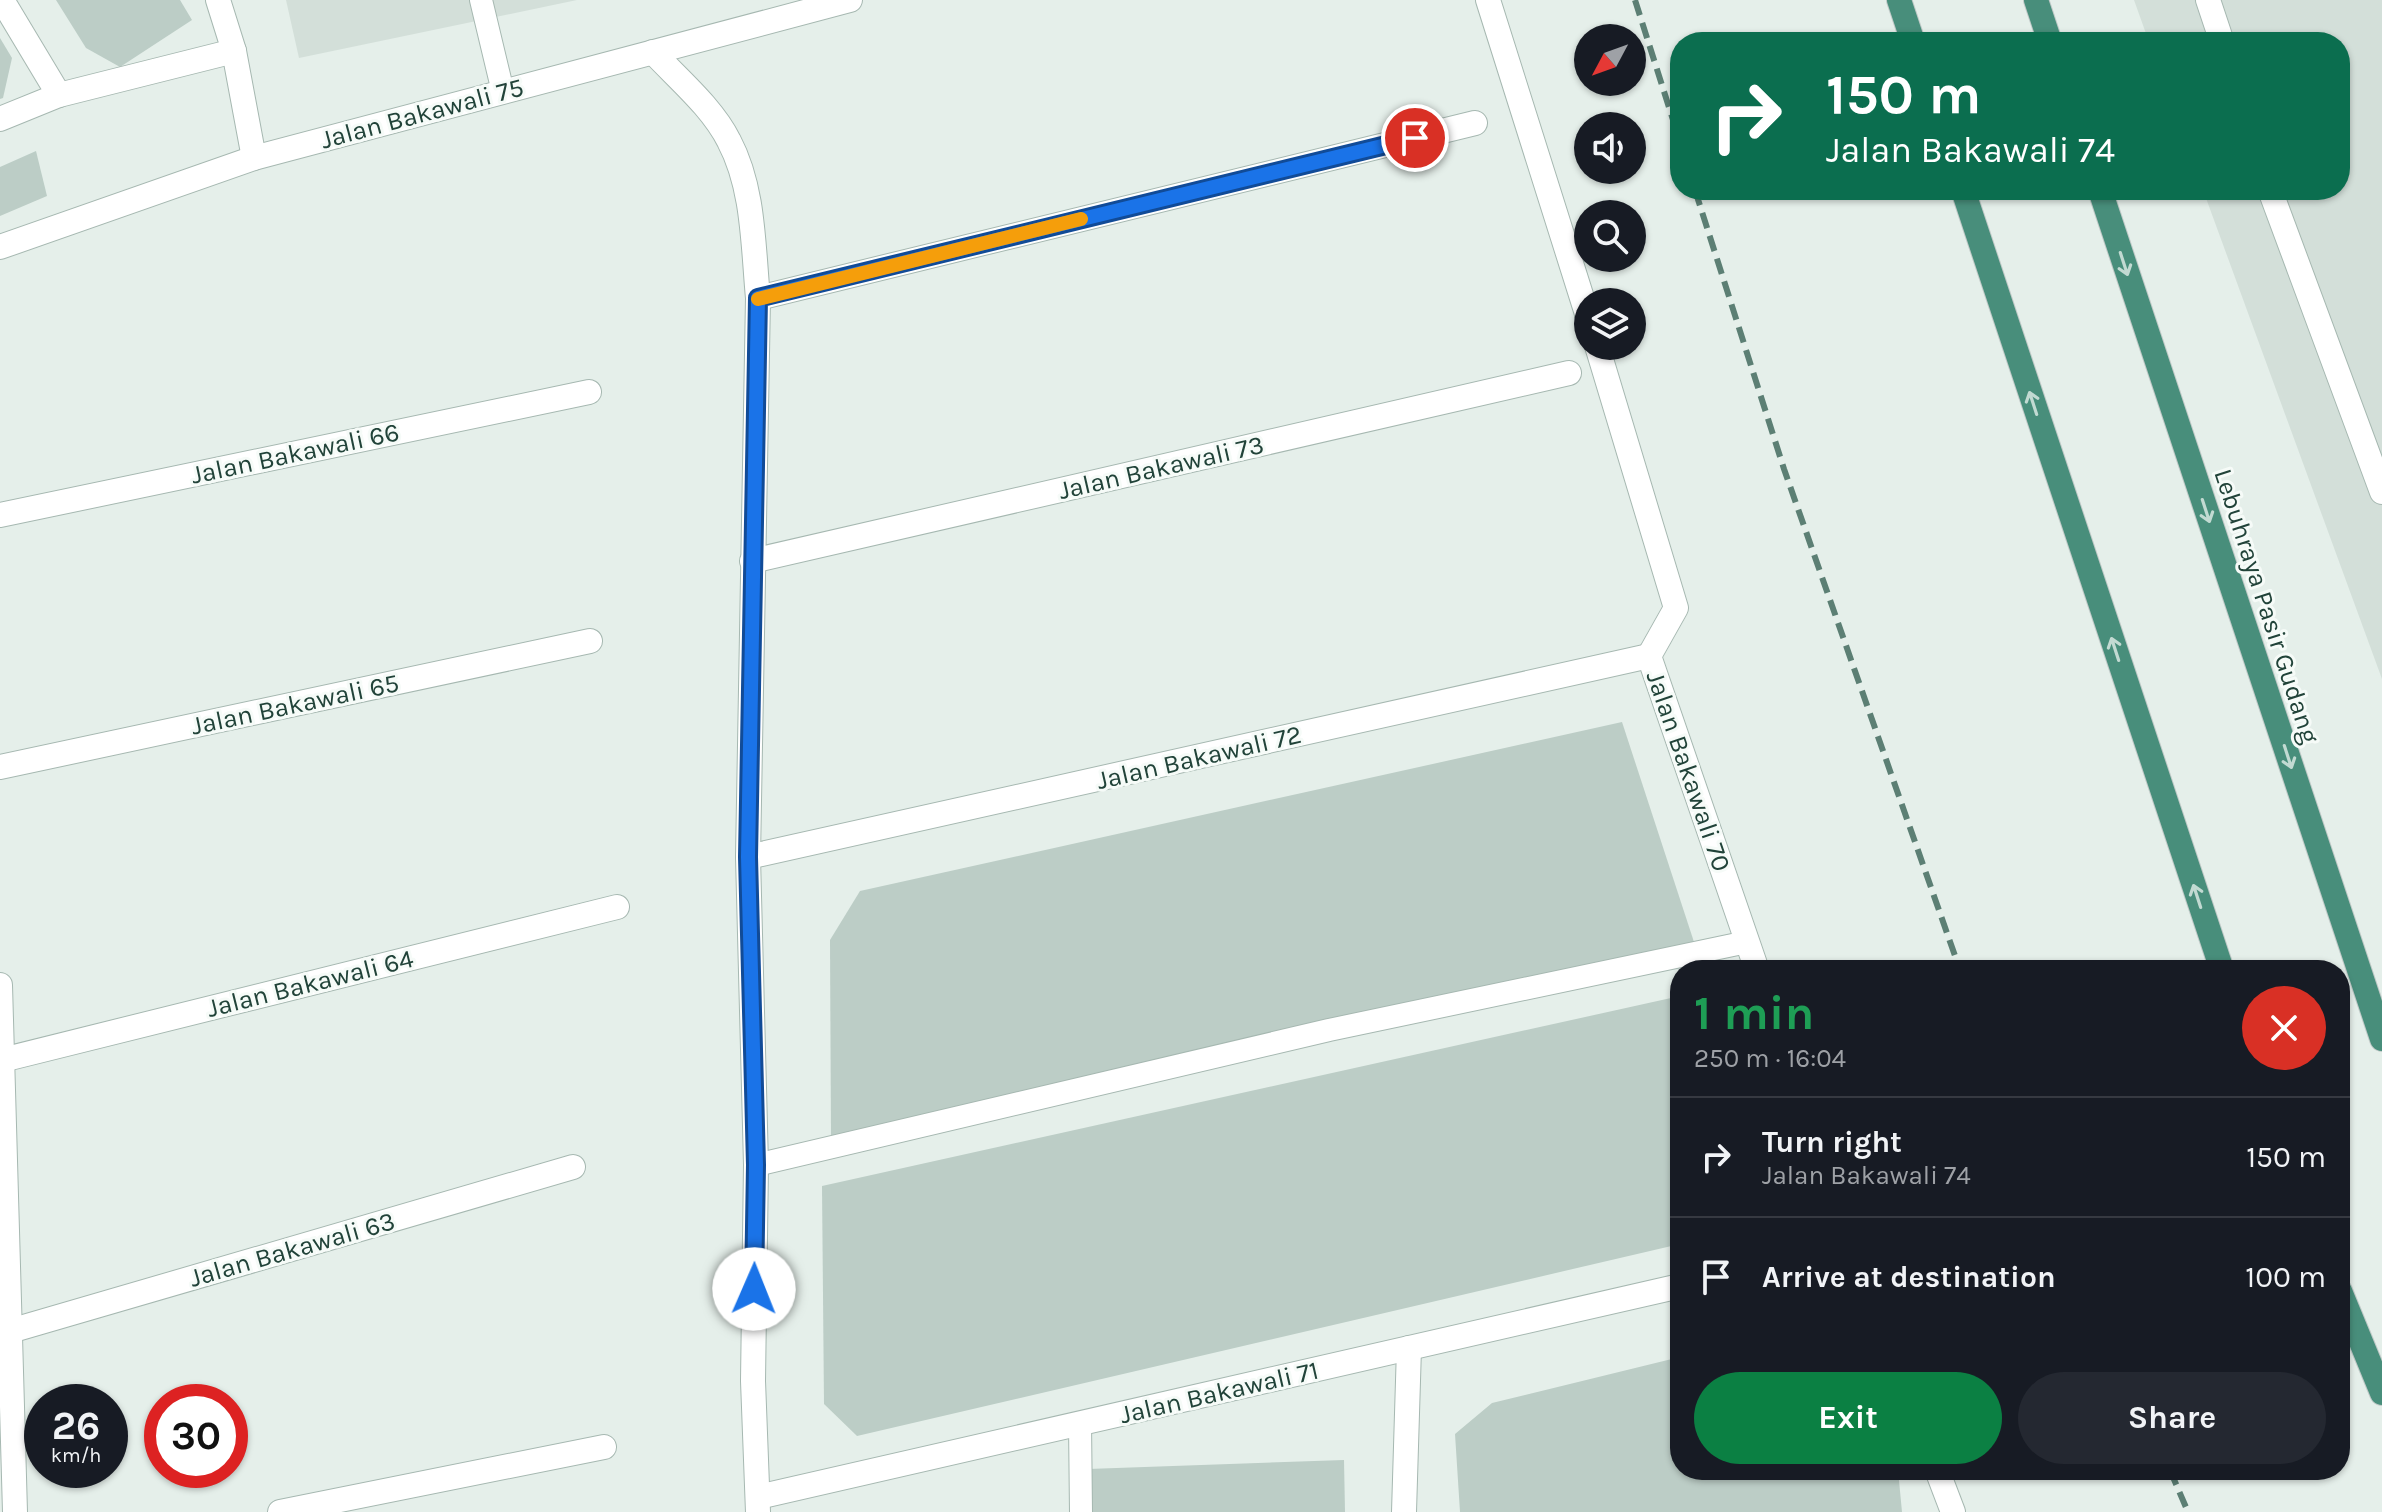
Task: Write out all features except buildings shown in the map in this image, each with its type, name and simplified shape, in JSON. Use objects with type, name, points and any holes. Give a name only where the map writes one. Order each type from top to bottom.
[{"type":"highway","points":[[1899,0],[1910,32]]},
{"type":"highway","points":[[2036,0],[2047,32]]},
{"type":"highway","points":[[1966,200],[2219,960]]},
{"type":"highway","name":"Lebuhraya Pasir Gudang","points":[[2103,200],[2382,1039]]},
{"type":"highway","points":[[2350,1315],[2382,1393]]},
{"type":"street","points":[[2,0],[59,95]]},
{"type":"street","points":[[218,0],[234,51],[254,158]]},
{"type":"street","name":"Jalan Bakawali 75","points":[[0,247],[254,158],[850,0]]},
{"type":"street","points":[[1488,0],[1579,288]]},
{"type":"street","points":[[2208,0],[2219,32]]},
{"type":"street","points":[[0,119],[59,95],[234,51]]},
{"type":"street","points":[[653,52],[728,138],[741,167],[750,210],[758,298],[748,857],[756,1165],[753,1381],[758,1504]]},
{"type":"street","points":[[758,298],[1475,123]]},
{"type":"street","points":[[2274,200],[2382,492]]},
{"type":"street","name":"Jalan Bakawali 70","points":[[1601,360],[1676,608],[1649,656],[1753,960]]},
{"type":"street","name":"Jalan Bakawali 73","points":[[752,561],[1569,373]]},
{"type":"street","name":"Jalan Bakawali 66","points":[[0,515],[589,392]]},
{"type":"street","name":"Jalan Bakawali 65","points":[[0,767],[590,641]]},
{"type":"street","name":"Jalan Bakawali 72","points":[[748,857],[1649,656]]},
{"type":"street","name":"Jalan Bakawali 64","points":[[2,1060],[617,907]]},
{"type":"street","points":[[0,985],[15,1512]]},
{"type":"street","name":"Jalan Bakawali 63","points":[[10,1331],[573,1167]]},
{"type":"street","name":"Jalan Bakawali 71","points":[[758,1504],[1080,1423],[1670,1288]]},
{"type":"street","points":[[1404,1512],[1409,1348]]},
{"type":"street","points":[[280,1512],[604,1447]]},
{"type":"street","points":[[1941,1480],[1953,1512]]},
{"type":"lane","points":[[481,0],[503,92]]},
{"type":"lane","points":[[756,1165],[1329,1030],[1747,942]]},
{"type":"lane","points":[[1080,1423],[1081,1512]]},
{"type":"shaded area","points":[[286,0],[577,0],[299,58]]},
{"type":"shaded area","points":[[2134,0],[2382,0],[2382,679],[2207,200],[2350,200],[2350,32],[2145,32]]},
{"type":"railway","points":[[1635,0],[1670,110]]},
{"type":"railway","points":[[1698,200],[1784,469],[1956,960]]},
{"type":"railway","points":[[2174,1480],[2188,1512]]},
{"type":"slow traffic","points":[[758,299],[1081,219]]},
{"type":"route","points":[[754,1289],[756,1165],[748,857],[758,298],[1415,138]]}]
